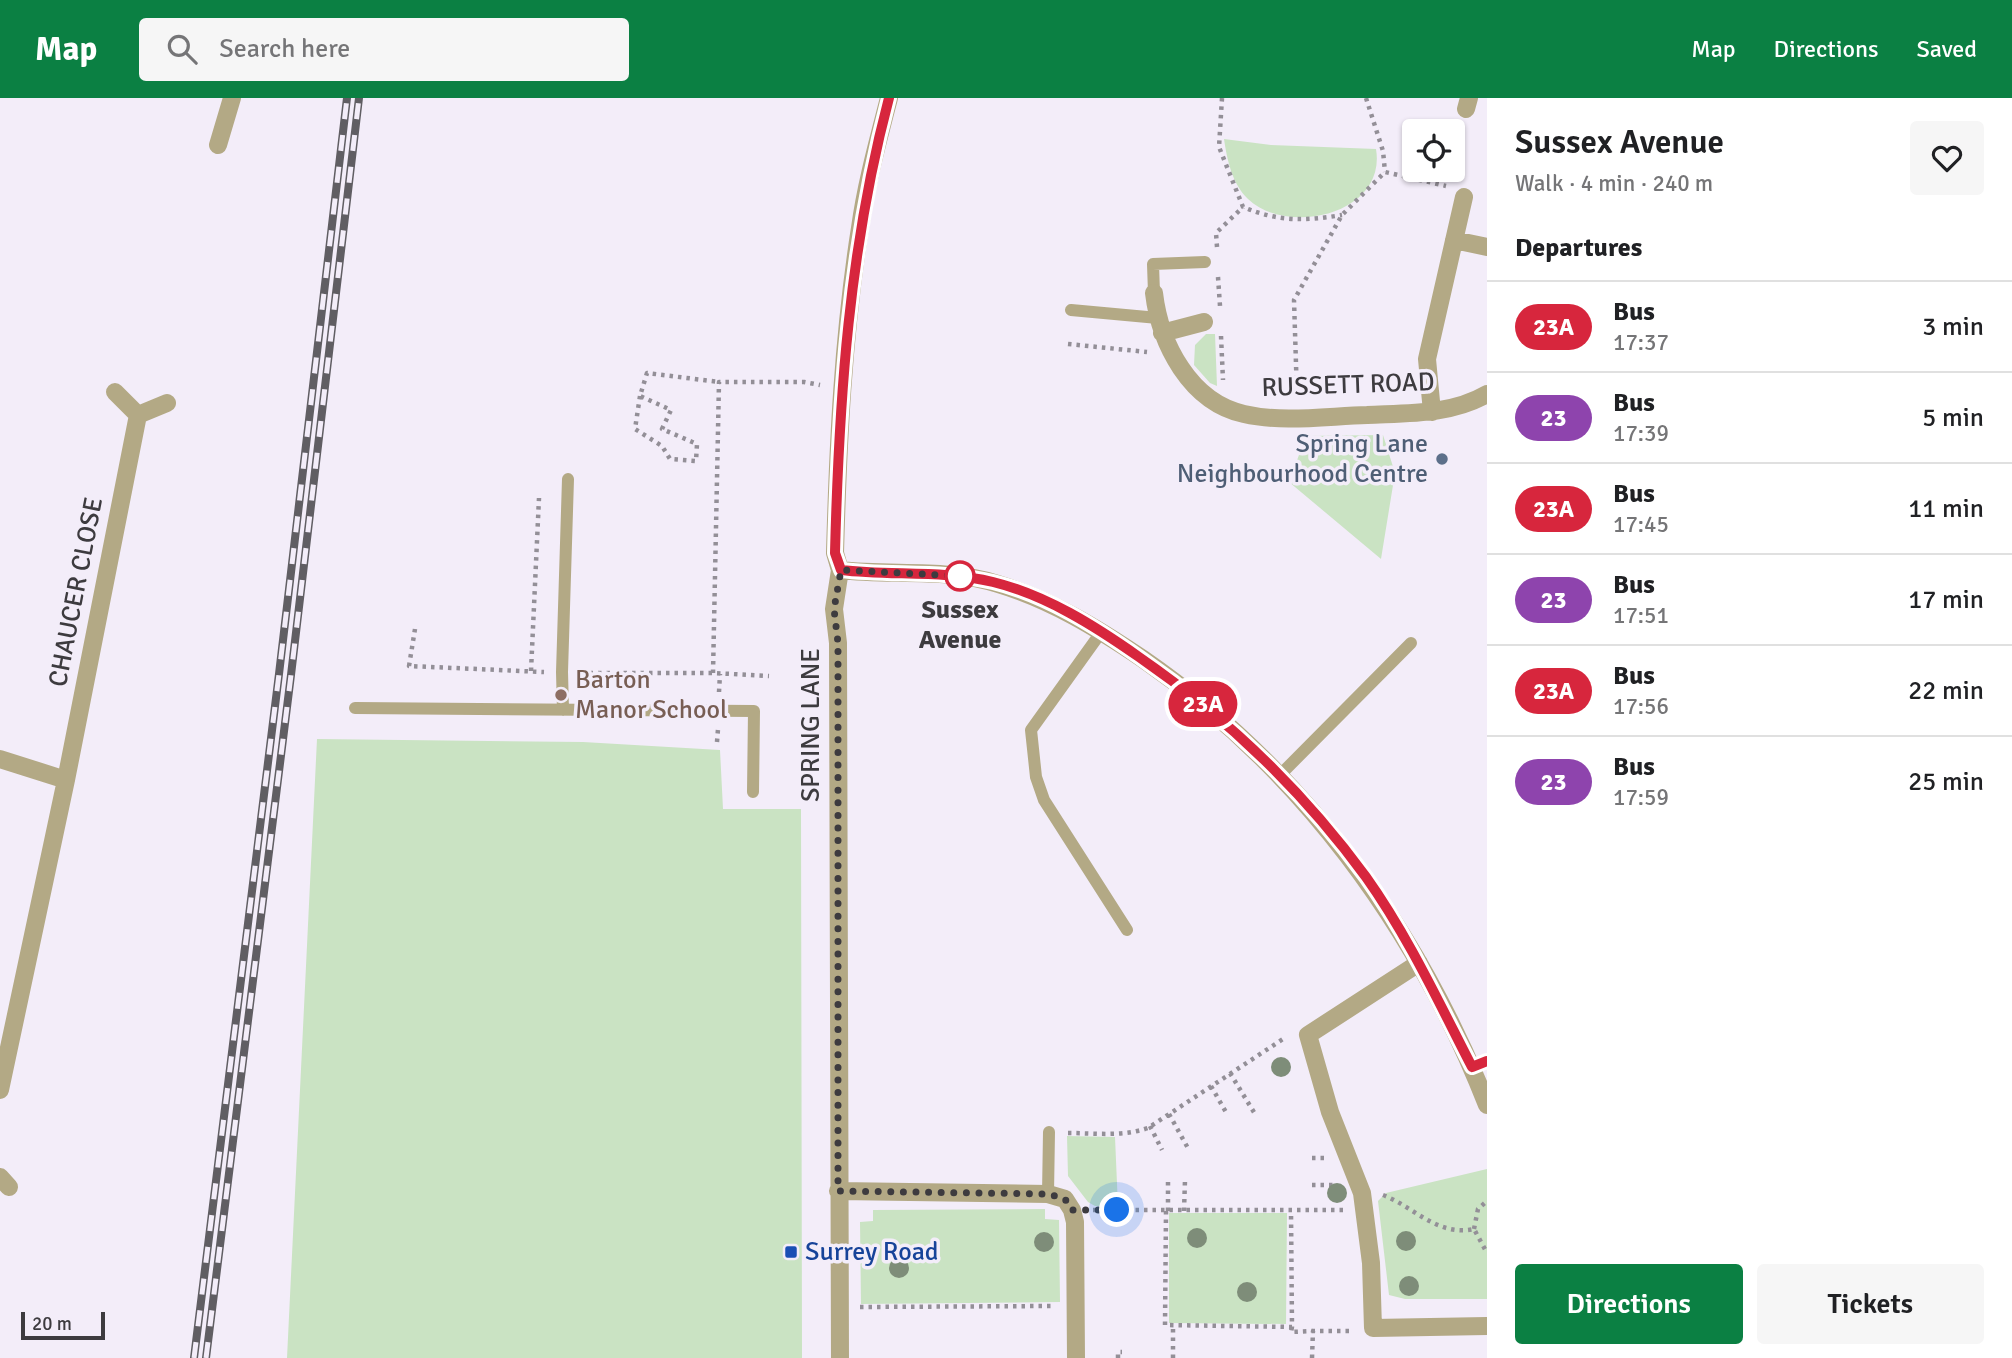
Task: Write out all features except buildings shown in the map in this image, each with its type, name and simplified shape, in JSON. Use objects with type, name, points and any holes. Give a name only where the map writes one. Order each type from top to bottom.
[{"type":"street","points":[[218,145],[233,98]]},
{"type":"street","name":"SPRING LANE","points":[[840,1358],[838,643],[834,609],[841,570],[835,553],[841,388],[860,226],[889,98]]},
{"type":"street","points":[[1432,412],[1427,359],[1454,240],[1457,192]]},
{"type":"street","points":[[1454,240],[1487,247]]},
{"type":"street","name":"RUSSETT ROAD","points":[[1154,293],[1160,326],[1172,354],[1195,384],[1209,397],[1242,414],[1298,417],[1432,412],[1487,394]]},
{"type":"street","points":[[1160,326],[1215,321]]},
{"type":"street","points":[[115,392],[138,415],[167,403]]},
{"type":"street","name":"CHAUCER CLOSE","points":[[0,1090],[66,779],[138,415]]},
{"type":"street","points":[[841,570],[960,576],[996,583],[1037,597],[1102,631],[1200,701],[1280,775],[1367,879],[1480,1064],[1487,1105]]},
{"type":"street","points":[[0,759],[66,779]]},
{"type":"street","points":[[1419,963],[1308,1035],[1330,1112],[1364,1201],[1371,1263],[1373,1328],[1487,1326]]},
{"type":"street","points":[[838,1191],[1048,1194],[1065,1199],[1075,1222],[1076,1358]]},
{"type":"lane","points":[[1154,293],[1153,264],[1205,262]]},
{"type":"lane","points":[[1071,310],[1160,326]]},
{"type":"lane","points":[[563,710],[568,480]]},
{"type":"lane","points":[[1102,631],[1031,730],[1036,777],[1044,800],[1127,930]]},
{"type":"lane","points":[[1280,775],[1411,643]]},
{"type":"lane","points":[[355,708],[754,711],[753,792]]},
{"type":"lane","points":[[1048,1194],[1049,1132]]},
{"type":"path","points":[[1223,98],[1219,147],[1243,207],[1287,220],[1342,215]]},
{"type":"path","points":[[1298,417],[1294,300],[1342,215],[1384,172],[1383,151],[1366,98]]},
{"type":"path","points":[[1384,172],[1457,192]]},
{"type":"path","points":[[1217,247],[1216,233],[1243,207]]},
{"type":"path","points":[[1218,274],[1215,321],[1225,406]]},
{"type":"path","points":[[1068,344],[1172,354]]},
{"type":"path","points":[[640,396],[671,410],[662,429],[696,444],[696,461],[670,459],[662,446],[635,429],[640,396],[647,373],[719,382],[804,382],[841,388]]},
{"type":"path","points":[[713,673],[719,382]]},
{"type":"path","points":[[531,671],[539,498]]},
{"type":"path","points":[[1049,1132],[1134,1132],[1150,1126],[1285,1037],[1308,1035]]},
{"type":"path","points":[[1230,1073],[1255,1114]]},
{"type":"path","points":[[1211,1086],[1227,1114]]},
{"type":"path","points":[[1169,1114],[1189,1150]]},
{"type":"path","points":[[1150,1126],[1162,1150]]},
{"type":"path","points":[[1168,1180],[1165,1325],[1292,1327]]},
{"type":"path","points":[[1184,1211],[1185,1180]]},
{"type":"path","points":[[1072,1210],[1291,1211],[1364,1201],[1385,1195],[1441,1227],[1462,1232],[1474,1229]]},
{"type":"path","points":[[1487,1201],[1478,1209],[1474,1229],[1487,1253]]},
{"type":"path","points":[[1291,1211],[1291,1332],[1373,1328]]},
{"type":"path","points":[[839,1307],[1076,1306]]},
{"type":"path","points":[[1172,1358],[1173,1325]]},
{"type":"path","points":[[1312,1358],[1313,1331]]},
{"type":"path","points":[[1118,1358],[1118,1352],[1122,1352]]},
{"type":"green space","points":[[1224,139],[1271,145],[1376,149],[1375,171],[1366,190],[1351,203],[1331,213],[1309,217],[1286,216],[1265,210],[1242,193],[1231,171]]},
{"type":"green space","points":[[1206,334],[1215,334],[1217,386],[1210,383],[1194,365],[1195,345]]},
{"type":"green space","points":[[1383,435],[1395,473],[1381,559],[1289,482],[1306,436]]},
{"type":"green space","points":[[317,739],[583,742],[720,750],[723,809],[801,809],[802,1358],[287,1358]]},
{"type":"green space","points":[[1067,1136],[1115,1137],[1118,1207],[1095,1206],[1088,1202],[1068,1176]]},
{"type":"green space","points":[[1487,1169],[1487,1299],[1405,1299],[1389,1295],[1378,1201],[1386,1193]]},
{"type":"green space","points":[[1045,1209],[1045,1219],[1059,1220],[1060,1302],[861,1304],[860,1222],[873,1221],[873,1210]]},
{"type":"green space","points":[[1169,1213],[1287,1213],[1286,1324],[1169,1323]]},
{"type":"railway","points":[[194,1358],[347,98]]},
{"type":"railway","points":[[206,1358],[359,98]]},
{"type":"bus line","name":"23A","points":[[889,98],[860,226],[841,388],[835,553],[841,570],[960,576],[996,583],[1037,597],[1102,631],[1200,701],[1280,775],[1324,825],[1367,879],[1419,963],[1472,1067],[1487,1061]]},
{"type":"place","name":"Spring Lane Neighbourhood Centre","points":[[1442,459]]},
{"type":"place","name":"Sussex Avenue","points":[[960,576]]},
{"type":"place","name":"Barton Manor School","points":[[561,695]]},
{"type":"place","name":"Surrey Road","points":[[791,1252]]},
{"type":"route","points":[[960,576],[841,570],[834,609],[838,643],[838,1191],[1048,1194],[1065,1199],[1072,1210],[1117,1210]]}]
